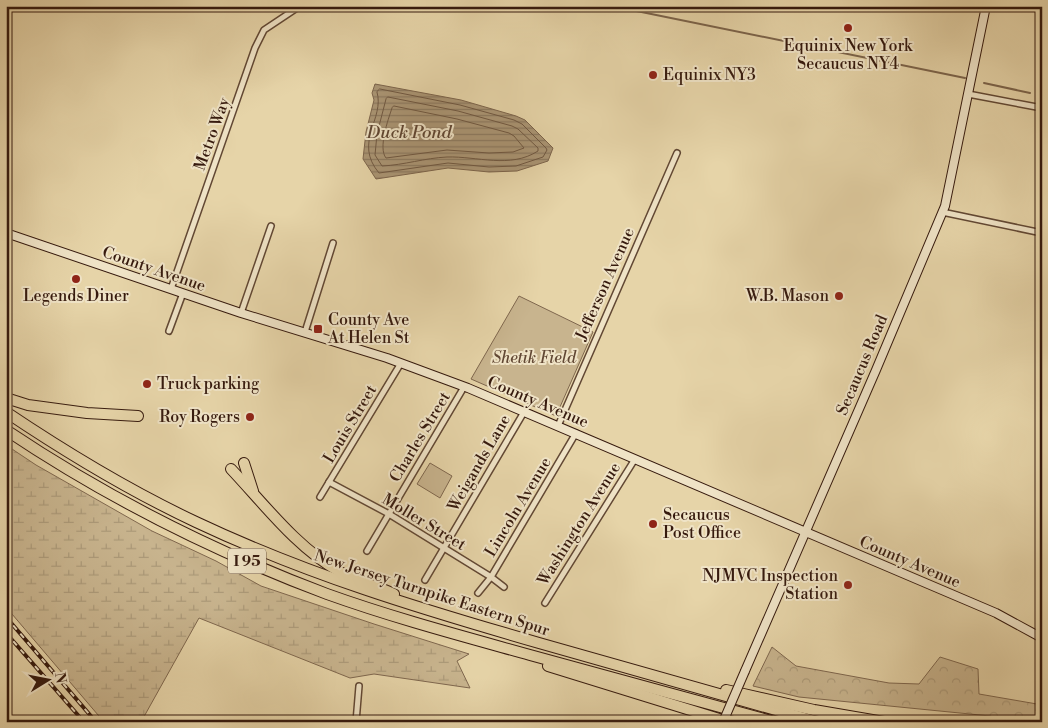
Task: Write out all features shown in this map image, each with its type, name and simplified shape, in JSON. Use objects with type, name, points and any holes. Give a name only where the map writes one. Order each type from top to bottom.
[{"type":"highway","points":[[6,398],[28,405],[138,416]]},
{"type":"highway","name":"New Jersey Turnpike Eastern Spur","points":[[6,412],[89,464],[140,493],[246,544],[342,582],[441,614],[818,722]]},
{"type":"highway","name":"New Jersey Turnpike Eastern Spur","points":[[6,430],[114,496],[172,526],[314,589],[369,608],[775,722]]},
{"type":"highway","points":[[244,463],[255,494]]},
{"type":"highway","points":[[231,469],[307,548],[329,565],[441,614]]},
{"type":"highway","points":[[508,648],[547,666],[729,722]]},
{"type":"highway","points":[[688,686],[727,690],[814,710],[884,722]]},
{"type":"highway","points":[[658,690],[689,703],[749,722]]},
{"type":"main road","name":"Secaucus Road","points":[[723,722],[945,206],[986,6]]},
{"type":"main road","name":"County Avenue","points":[[6,234],[401,363],[464,387],[635,458],[996,613],[1042,638]]},
{"type":"street","name":"Metro Way","points":[[171,289],[224,142],[255,48],[264,30],[300,6]]},
{"type":"street","points":[[968,94],[1042,108]]},
{"type":"street","name":"Jefferson Avenue","points":[[558,426],[677,153]]},
{"type":"street","points":[[942,212],[1042,233]]},
{"type":"street","points":[[241,312],[271,226]]},
{"type":"street","points":[[306,332],[333,243]]},
{"type":"street","points":[[169,331],[183,293]]},
{"type":"street","name":"Louis Street","points":[[320,497],[401,363]]},
{"type":"street","name":"Charles Street","points":[[367,551],[464,387]]},
{"type":"street","name":"Weigands Lane","points":[[425,580],[524,412]]},
{"type":"street","name":"Lincoln Avenue","points":[[478,593],[491,577],[576,434]]},
{"type":"street","name":"Washington Avenue","points":[[545,603],[635,458]]},
{"type":"street","name":"Moller Street","points":[[329,482],[388,514],[491,577],[504,587]]},
{"type":"street","points":[[356,722],[359,686]]},
{"type":"green space","name":"Shetik Field","points":[[519,296],[593,332],[556,416],[471,379]]},
{"type":"green space","points":[[6,445],[36,465],[152,531],[216,561],[261,586],[469,654],[457,661],[470,688],[374,674],[350,678],[199,618],[141,722],[104,722],[6,607]]},
{"type":"green space","points":[[430,463],[452,476],[440,498],[417,484]]},
{"type":"green space","points":[[772,647],[796,666],[889,683],[919,684],[940,657],[978,669],[979,694],[1037,704],[1036,711],[1042,717],[1042,722],[1010,722],[990,716],[799,697],[753,686]]},
{"type":"water","name":"Duck Pond","points":[[375,84],[461,100],[525,120],[553,148],[548,161],[517,171],[489,172],[448,168],[376,179],[363,159],[366,132],[374,100],[372,93]]},
{"type":"waterway","points":[[612,6],[965,78]]},
{"type":"waterway","points":[[984,83],[1030,93]]},
{"type":"railway","points":[[6,617],[96,722]]},
{"type":"railway","points":[[6,633],[84,722]]},
{"type":"place","name":"Equinix New York Secaucus NY4","points":[[848,28]]},
{"type":"place","name":"Equinix NY3","points":[[653,75]]},
{"type":"place","name":"Legends Diner","points":[[76,279]]},
{"type":"place","name":"W.B. Mason","points":[[839,296]]},
{"type":"place","name":"County Ave At Helen St","points":[[318,329]]},
{"type":"place","name":"Truck parking","points":[[147,384]]},
{"type":"place","name":"Roy Rogers","points":[[250,417]]},
{"type":"place","name":"Secaucus Post Office","points":[[653,524]]},
{"type":"place","name":"NJMVC Inspection Station","points":[[848,585]]}]
